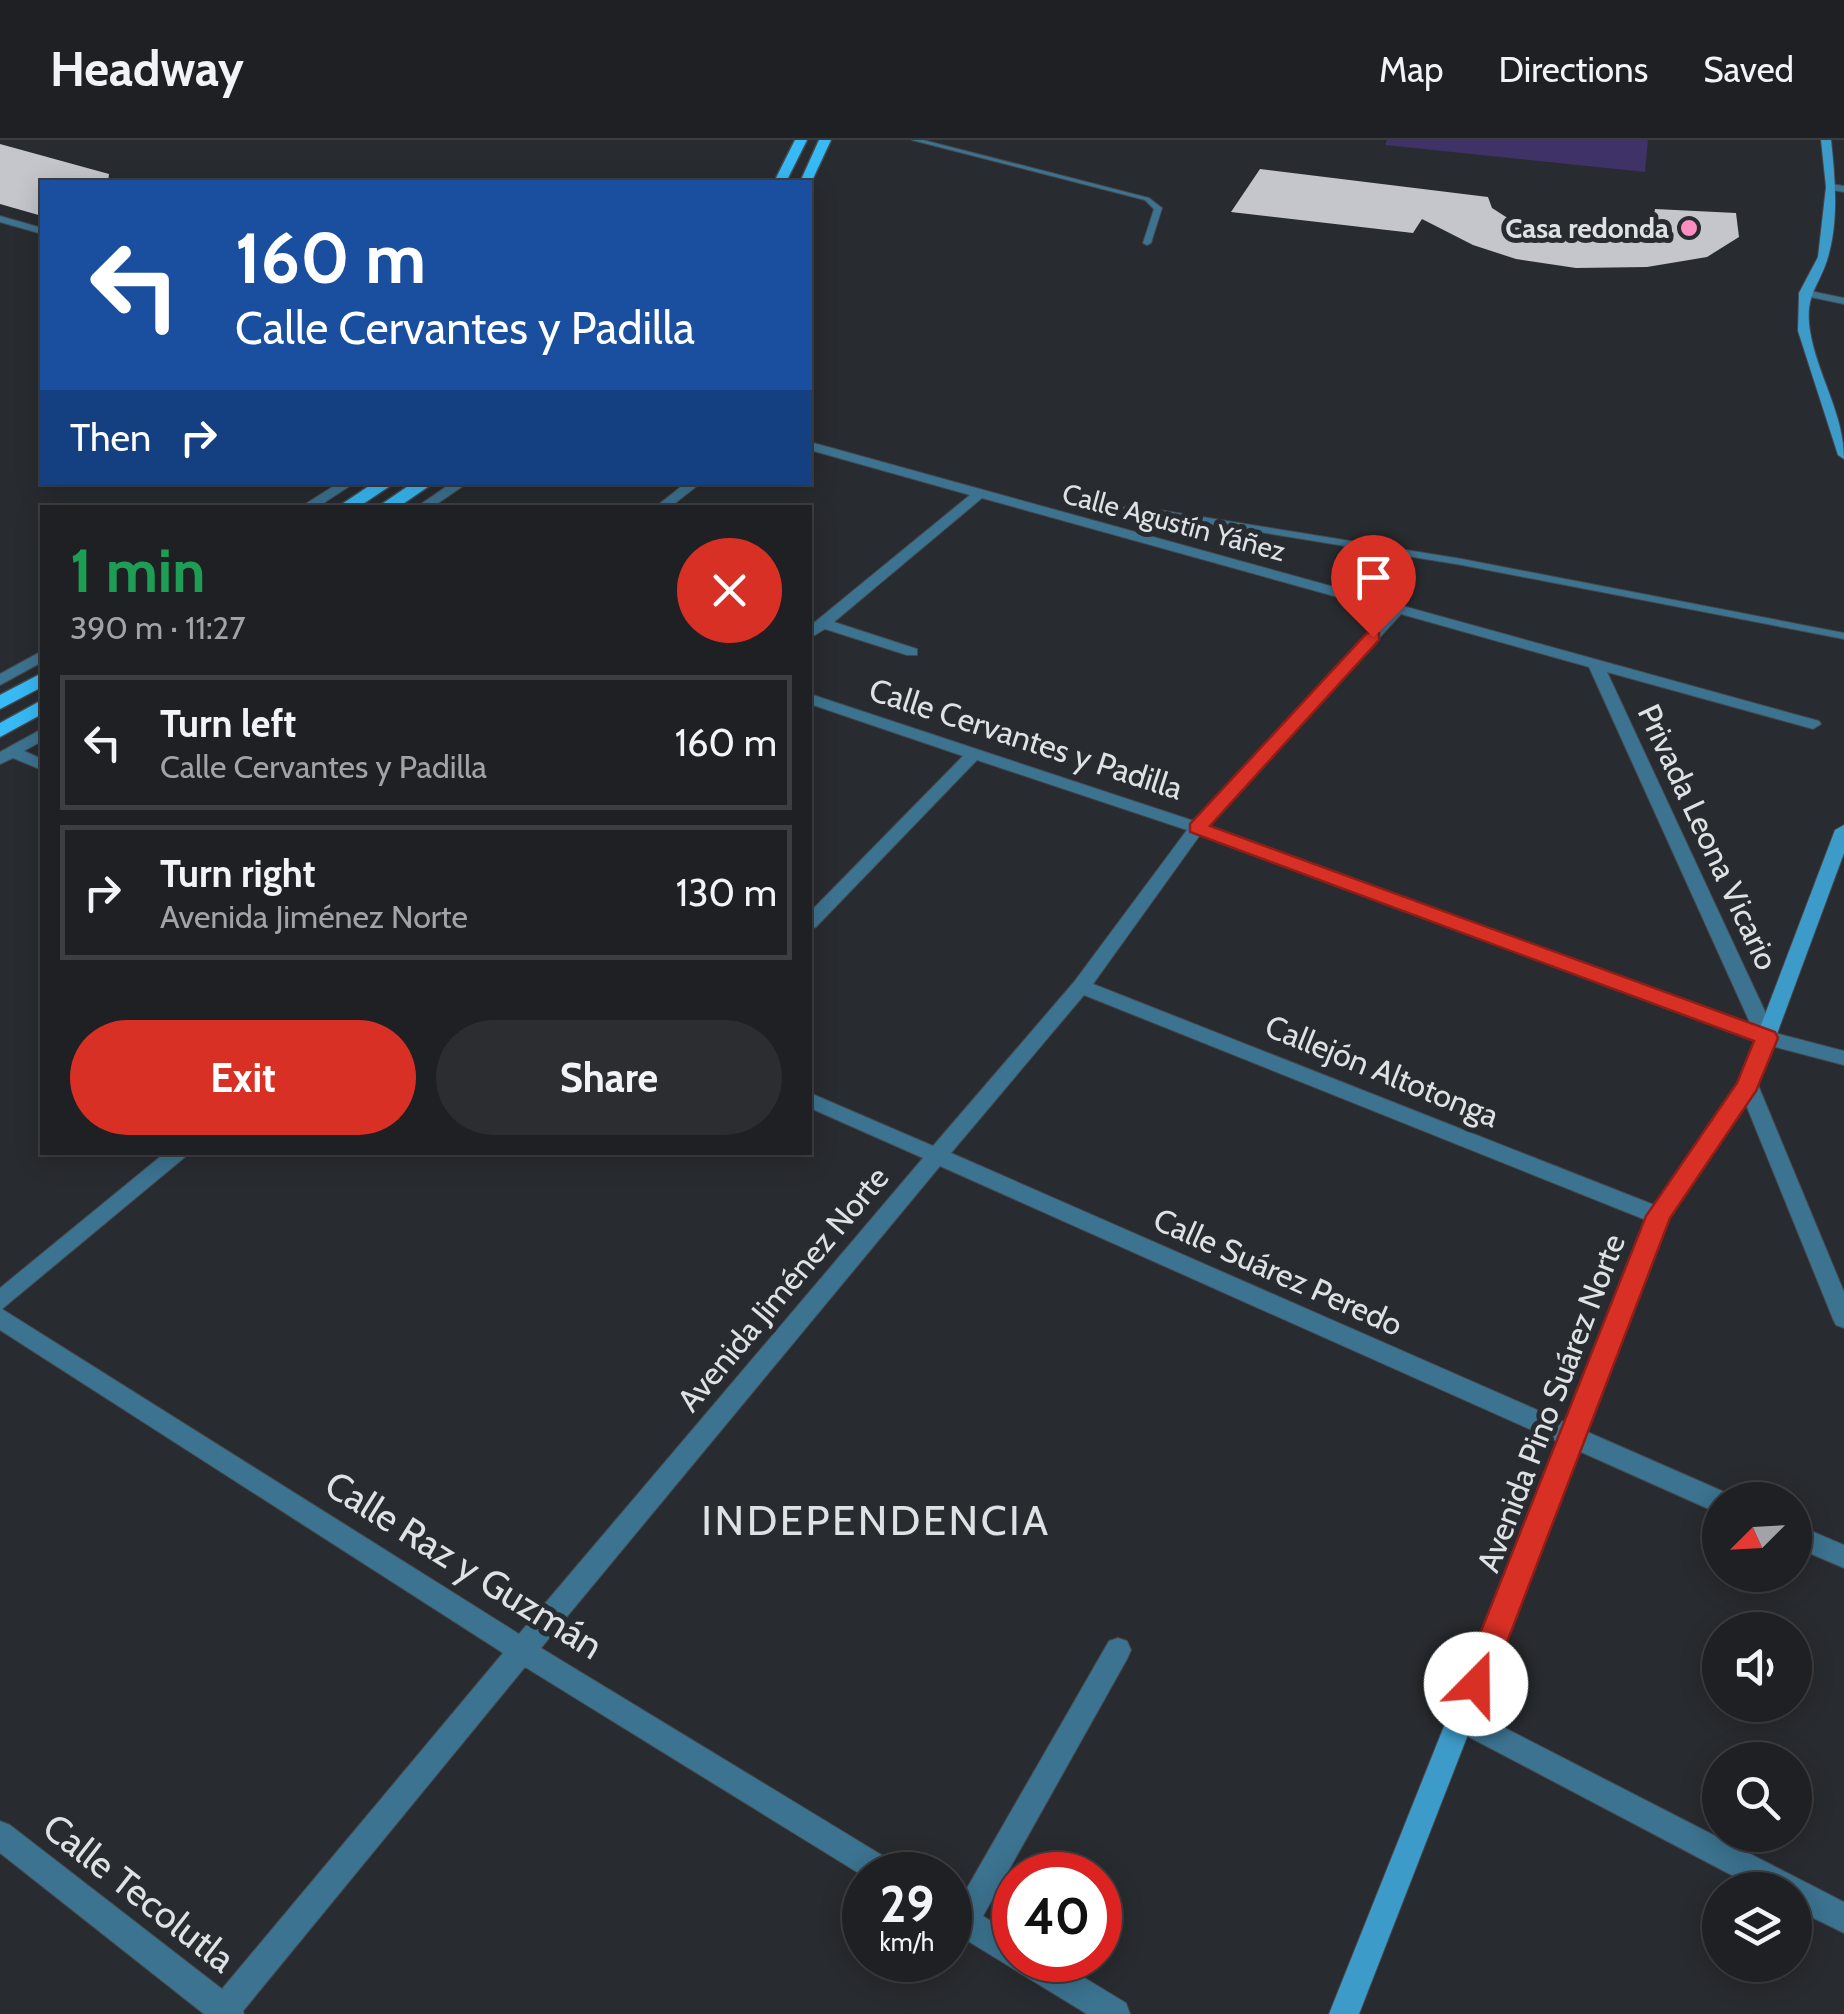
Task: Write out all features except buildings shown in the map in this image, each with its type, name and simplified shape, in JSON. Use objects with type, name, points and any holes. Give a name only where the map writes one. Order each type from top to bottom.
[{"type":"main road","points":[[781,180],[801,140]]},
{"type":"main road","points":[[807,180],[826,140]]},
{"type":"main road","points":[[349,505],[383,485]]},
{"type":"main road","points":[[389,505],[422,485]]},
{"type":"main road","points":[[0,703],[40,680]]},
{"type":"main road","points":[[0,731],[40,707]]},
{"type":"street","points":[[1826,140],[1838,188],[1823,257],[1805,292],[1804,331],[1844,455]]},
{"type":"street","points":[[0,219],[40,229]]},
{"type":"street","points":[[1805,292],[1844,300]]},
{"type":"street","name":"Calle Agustín Yáñez","points":[[812,447],[1813,724]]},
{"type":"street","points":[[311,505],[345,485]]},
{"type":"street","points":[[426,505],[458,485]]},
{"type":"street","points":[[664,505],[692,485]]},
{"type":"street","points":[[816,629],[979,494]]},
{"type":"street","name":"Avenida Jiménez Norte","points":[[224,2013],[739,1389],[1081,986],[1197,828],[1398,609]]},
{"type":"street","points":[[816,629],[912,652]]},
{"type":"street","points":[[0,680],[40,657]]},
{"type":"street","name":"Privada Leona Vicario","points":[[1594,661],[1767,1038]]},
{"type":"street","name":"Calle Cervantes y Padilla","points":[[812,700],[1197,828],[1767,1038],[1844,1058]]},
{"type":"street","points":[[6,756],[40,735]]},
{"type":"street","points":[[812,920],[974,754]]},
{"type":"street","points":[[6,756],[40,764]]},
{"type":"street","name":"Avenida Pino Suárez Norte","points":[[1344,2014],[1659,1216],[1748,1085],[1844,830]]},
{"type":"street","name":"Callejón Altotonga","points":[[1081,986],[1659,1216]]},
{"type":"street","points":[[1748,1085],[1844,1319]]},
{"type":"street","name":"Calle Suárez Peredo","points":[[812,1101],[1702,1494]]},
{"type":"street","points":[[0,1301],[177,1155]]},
{"type":"street","points":[[1817,1261],[1844,1272]]},
{"type":"street","name":"Calle Raz y Guzmán","points":[[0,1318],[524,1652],[850,1852]]},
{"type":"street","points":[[1812,1543],[1844,1557]]},
{"type":"street","points":[[972,1892],[1118,1650]]},
{"type":"street","points":[[1462,1719],[1756,1872]]},
{"type":"street","name":"Calle Tecolutla","points":[[0,1835],[224,2013]]},
{"type":"street","points":[[1812,1901],[1844,1918]]},
{"type":"street","points":[[1062,1982],[1114,2014]]},
{"type":"lane","points":[[916,140],[1147,199],[1158,208],[1147,244]]},
{"type":"lane","points":[[1128,508],[1462,562],[1844,636]]},
{"type":"shaded area","points":[[1387,140],[1648,140],[1645,172],[1385,145]]},
{"type":"place","name":"Casa redonda","points":[[1689,228]]},
{"type":"district","name":"INDEPENDENCIA","points":[[876,1520]]},
{"type":"route","points":[[1373,637],[1197,828],[1767,1038],[1748,1085],[1659,1216],[1476,1684]]}]
